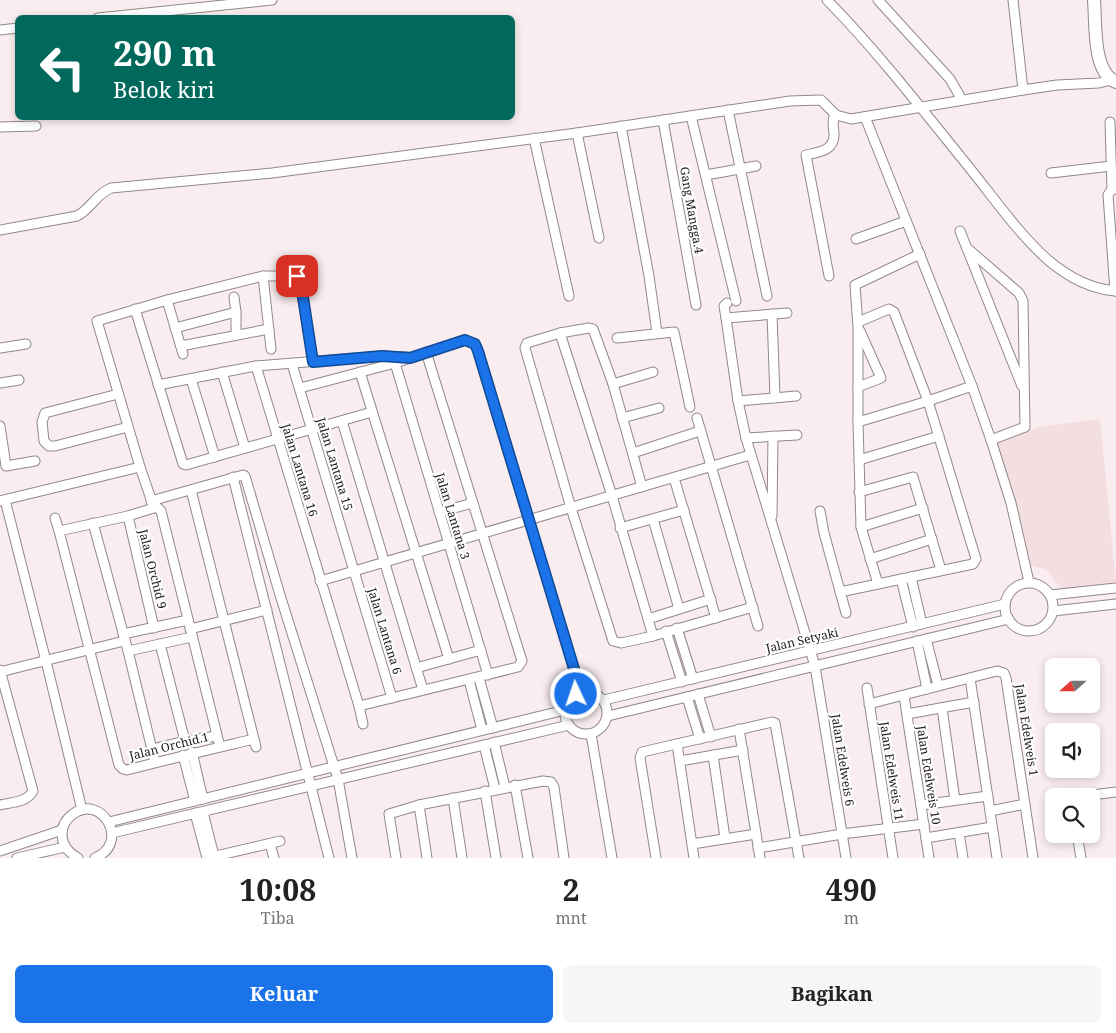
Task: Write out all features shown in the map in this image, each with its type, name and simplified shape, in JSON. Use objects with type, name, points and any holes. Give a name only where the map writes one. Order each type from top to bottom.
[{"type":"street","points":[[127,15],[272,0]]},
{"type":"street","points":[[827,0],[1021,232],[1049,260],[1072,276],[1090,286],[1116,291],[1108,197],[1114,189],[1111,166],[1110,122]]},
{"type":"street","points":[[878,0],[950,79],[962,100]]},
{"type":"street","points":[[1013,0],[1023,90]]},
{"type":"street","points":[[1094,0],[1099,57],[1102,69],[1113,81]]},
{"type":"street","points":[[0,30],[15,28]]},
{"type":"street","points":[[0,230],[77,216],[85,212],[98,196],[111,188],[272,174],[812,99],[821,100],[835,114],[851,119],[1057,85],[1113,81]]},
{"type":"street","points":[[728,110],[768,296]]},
{"type":"street","points":[[829,276],[806,155],[830,148],[834,135],[832,121],[835,114]]},
{"type":"street","name":"Jalan Edelweis 6","points":[[691,116],[706,175],[731,302],[724,306],[738,401],[750,455],[811,651],[846,858]]},
{"type":"street","points":[[865,117],[972,386],[1011,502],[1029,582]]},
{"type":"street","name":"Gang Mangga.4","points":[[663,120],[696,305]]},
{"type":"street","points":[[0,127],[36,126]]},
{"type":"street","points":[[621,126],[649,276],[657,333]]},
{"type":"street","points":[[578,133],[599,238]]},
{"type":"street","points":[[534,138],[568,296]]},
{"type":"street","points":[[706,175],[756,166]]},
{"type":"street","points":[[1051,173],[1111,166]]},
{"type":"street","points":[[856,239],[906,221]]},
{"type":"street","points":[[960,231],[1024,391]]},
{"type":"street","points":[[967,248],[1022,297],[1025,427],[991,440]]},
{"type":"street","points":[[878,584],[862,527],[859,492],[858,325],[855,284],[920,254]]},
{"type":"street","points":[[263,276],[272,348]]},
{"type":"street","points":[[220,747],[161,511],[152,504],[96,323],[98,320],[135,309],[263,276],[297,276],[300,278],[313,362]]},
{"type":"street","points":[[234,297],[236,334]]},
{"type":"street","points":[[167,300],[182,350],[236,334],[269,329]]},
{"type":"street","points":[[135,309],[183,464],[186,465],[372,412]]},
{"type":"street","points":[[840,592],[973,564],[976,559],[928,401],[892,309],[858,325]]},
{"type":"street","points":[[176,328],[236,312]]},
{"type":"street","points":[[726,318],[787,313]]},
{"type":"street","points":[[772,314],[775,398]]},
{"type":"street","points":[[858,325],[881,378],[858,387]]},
{"type":"street","points":[[642,487],[613,384],[592,329],[560,334],[527,343],[525,348],[571,508],[613,641],[621,643],[653,636],[753,607]]},
{"type":"street","points":[[617,338],[672,331],[675,334],[690,407]]},
{"type":"street","points":[[560,334],[612,496],[653,636]]},
{"type":"street","points":[[300,388],[394,363],[465,340],[475,344],[581,692]]},
{"type":"street","points":[[0,348],[26,344]]},
{"type":"street","points":[[359,706],[483,677],[518,667],[522,661],[426,352]]},
{"type":"street","points":[[158,386],[256,366],[382,356],[410,358]]},
{"type":"street","name":"Jalan Lantana 3","points":[[394,363],[480,650],[493,728]]},
{"type":"street","name":"Jalan Lantana 15","points":[[292,364],[354,571]]},
{"type":"street","name":"Jalan Lantana 16","points":[[256,366],[363,724]]},
{"type":"street","points":[[222,372],[245,448]]},
{"type":"street","points":[[360,372],[449,659]]},
{"type":"street","points":[[613,384],[653,372]]},
{"type":"street","points":[[191,379],[215,457]]},
{"type":"street","points":[[0,383],[19,380]]},
{"type":"street","points":[[858,422],[972,386]]},
{"type":"street","points":[[118,394],[46,413],[42,422],[44,441],[49,446],[55,446],[128,427]]},
{"type":"street","points":[[738,401],[796,396]]},
{"type":"street","points":[[622,418],[659,408]]},
{"type":"street","points":[[697,418],[758,626]]},
{"type":"street","points":[[342,420],[423,690]]},
{"type":"street","points":[[0,426],[6,466],[35,461]]},
{"type":"street","points":[[633,452],[700,431]]},
{"type":"street","points":[[746,438],[797,435]]},
{"type":"street","points":[[771,524],[773,436]]},
{"type":"street","points":[[858,460],[939,436]]},
{"type":"street","points":[[320,581],[750,455]]},
{"type":"street","points":[[82,810],[46,661],[2,500],[140,467]]},
{"type":"street","points":[[59,531],[128,516],[152,504],[243,474],[246,478],[280,595],[338,780],[352,858]]},
{"type":"street","points":[[859,492],[913,477],[941,570]]},
{"type":"street","points":[[233,478],[329,858]]},
{"type":"street","points":[[674,478],[716,618]]},
{"type":"street","points":[[191,490],[225,620]]},
{"type":"street","points":[[439,512],[473,503]]},
{"type":"street","points":[[862,527],[923,508]]},
{"type":"street","points":[[620,528],[684,510]]},
{"type":"street","points":[[820,511],[824,533],[846,613]]},
{"type":"street","name":"Jalan Orchid 9","points":[[128,516],[154,628]]},
{"type":"street","name":"Jalan Orchid.1","points":[[55,518],[119,765],[123,769],[127,770],[220,747],[255,743],[225,620]]},
{"type":"street","points":[[653,519],[679,608]]},
{"type":"street","points":[[93,523],[128,651],[155,762]]},
{"type":"street","points":[[870,559],[932,539]]},
{"type":"street","name":"Jalan Lantana 6","points":[[354,571],[392,698]]},
{"type":"street","points":[[906,578],[922,624]]},
{"type":"street","points":[[906,578],[913,627]]},
{"type":"street","points":[[1029,582],[1041,586],[1050,595],[1053,603],[1050,619],[1044,626],[1032,631],[1019,628],[1009,619],[1005,604],[1013,589],[1029,582]]},
{"type":"street","points":[[1050,595],[1116,588]]},
{"type":"street","points":[[648,619],[679,608],[711,600]]},
{"type":"street","name":"Jalan Setyaki","points":[[604,700],[1005,604]]},
{"type":"street","points":[[1053,611],[1116,604]]},
{"type":"street","points":[[128,651],[160,644],[190,629],[267,610]]},
{"type":"street","points":[[608,716],[1009,619]]},
{"type":"street","points":[[0,805],[26,799],[32,791],[0,672],[90,650],[154,628],[190,629]]},
{"type":"street","points":[[677,628],[693,679]]},
{"type":"street","points":[[666,631],[682,682]]},
{"type":"street","points":[[921,640],[938,685]]},
{"type":"street","points":[[921,640],[927,689]]},
{"type":"street","points":[[160,644],[185,741]]},
{"type":"street","points":[[416,668],[480,650]]},
{"type":"street","name":"Jalan Edelweis 1","points":[[869,704],[996,671],[1004,673],[1033,858]]},
{"type":"street","points":[[970,678],[997,858]]},
{"type":"street","points":[[469,680],[482,730]]},
{"type":"street","name":"Jalan Edelweis 11","points":[[867,688],[893,858]]},
{"type":"street","points":[[581,692],[596,694],[604,700],[608,710],[608,716],[600,729],[591,734],[576,732],[569,725],[565,710],[569,700],[581,692]]},
{"type":"street","points":[[698,694],[711,736]]},
{"type":"street","name":"Jalan Edelweis 10","points":[[904,696],[929,858]]},
{"type":"street","points":[[687,697],[700,739]]},
{"type":"street","points":[[907,714],[974,702]]},
{"type":"street","points":[[942,708],[955,800]]},
{"type":"street","points":[[109,822],[565,710]]},
{"type":"street","points":[[656,858],[640,758],[642,752],[772,722],[775,723],[799,858]]},
{"type":"street","points":[[112,833],[569,725]]},
{"type":"street","points":[[740,729],[760,858]]},
{"type":"street","points":[[591,734],[612,858]]},
{"type":"street","points":[[152,749],[216,736]]},
{"type":"street","points":[[494,742],[505,787]]},
{"type":"street","points":[[677,744],[694,858]]},
{"type":"street","points":[[484,745],[495,789]]},
{"type":"street","points":[[680,761],[743,750]]},
{"type":"street","points":[[187,754],[199,800]]},
{"type":"street","points":[[713,755],[725,838]]},
{"type":"street","points":[[396,858],[387,810],[542,781],[551,782],[554,787],[564,858]]},
{"type":"street","points":[[515,785],[528,858]]},
{"type":"street","points":[[485,792],[496,858]]},
{"type":"street","points":[[1100,794],[1116,792]]},
{"type":"street","points":[[921,805],[988,796]]},
{"type":"street","points":[[453,798],[462,858]]},
{"type":"street","points":[[990,811],[1025,804]]},
{"type":"street","points":[[419,805],[427,858]]},
{"type":"street","points":[[78,858],[65,847],[62,830],[71,815],[82,810],[97,812],[109,822],[112,833],[107,849],[95,858]]},
{"type":"street","points":[[199,812],[210,857],[236,854],[275,842],[274,858]]},
{"type":"street","points":[[758,848],[842,834],[924,824]]},
{"type":"street","points":[[926,838],[992,827]]},
{"type":"street","points":[[0,851],[62,830]]},
{"type":"street","points":[[959,833],[963,858]]},
{"type":"street","points":[[692,844],[756,834]]},
{"type":"street","points":[[1078,843],[1081,858]]},
{"type":"street","points":[[17,858],[65,847]]},
{"type":"shaded area","points":[[1100,419],[1116,582],[1063,591],[1047,570],[1030,565],[992,442],[1044,426]]},
{"type":"route","points":[[297,276],[300,278],[313,362],[382,356],[410,358],[465,340],[475,344],[581,692],[576,694]]}]
